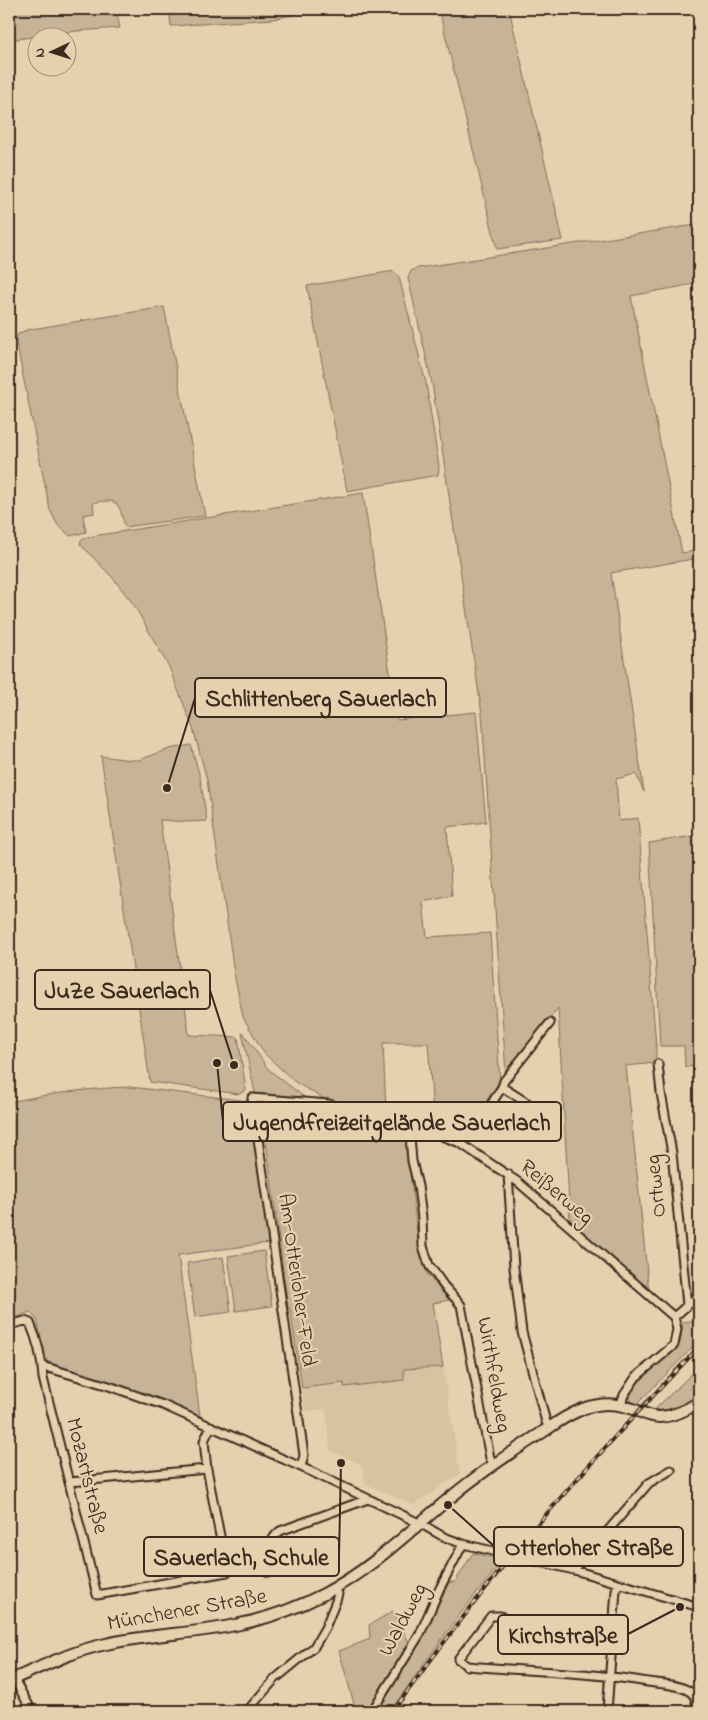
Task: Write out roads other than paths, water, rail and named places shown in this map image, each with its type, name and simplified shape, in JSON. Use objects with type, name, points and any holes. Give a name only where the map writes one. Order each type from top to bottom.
[{"type":"main road","name":"Münchener Straße","points":[[11,1680],[68,1655],[104,1644],[239,1625],[270,1617],[304,1604],[373,1564],[456,1492],[494,1464],[579,1410],[607,1404],[659,1417],[674,1415],[689,1409],[699,1402]]},
{"type":"street","points":[[460,1143],[480,1122],[504,1081],[550,1023]]},
{"type":"street","name":"Ortweg","points":[[658,1064],[661,1093],[672,1153],[687,1305]]},
{"type":"street","points":[[502,1087],[548,1116]]},
{"type":"street","name":"Reißerweg","points":[[252,1098],[329,1104],[413,1124],[460,1143],[508,1174],[674,1317]]},
{"type":"street","name":"Am-Otterloher-Feld","points":[[252,1098],[304,1455],[301,1467]]},
{"type":"street","name":"Wirthfeldweg","points":[[413,1124],[410,1136],[412,1161],[418,1186],[423,1246],[429,1265],[461,1305],[490,1458],[494,1464]]},
{"type":"street","points":[[508,1174],[514,1268],[522,1332],[546,1422],[550,1428]]},
{"type":"street","points":[[620,1406],[624,1395],[636,1377],[674,1345],[677,1329],[674,1317],[699,1294]]},
{"type":"street","name":"Mozartstraße","points":[[9,1325],[25,1321],[30,1323],[34,1331],[43,1378],[97,1595],[227,1572],[207,1469]]},
{"type":"street","points":[[42,1366],[109,1386],[163,1405],[301,1467],[421,1524],[444,1537],[463,1544],[574,1570],[699,1607]]},
{"type":"street","points":[[70,1482],[207,1469],[204,1441],[211,1426]]},
{"type":"street","points":[[574,1570],[649,1483],[671,1470]]},
{"type":"street","points":[[268,1572],[266,1558],[271,1538],[280,1531],[368,1499]]},
{"type":"street","name":"Waldweg","points":[[372,1711],[420,1634],[439,1590],[463,1544]]},
{"type":"street","points":[[607,1711],[618,1583]]},
{"type":"street","points":[[247,1711],[275,1679],[314,1647],[325,1628],[336,1601],[338,1594],[335,1587]]},
{"type":"street","points":[[501,1616],[491,1616],[458,1658],[467,1666],[610,1676],[675,1686],[688,1690],[694,1695],[697,1704],[695,1711]]},
{"type":"street","points":[[11,1680],[32,1711]]},
{"type":"street","points":[[97,1711],[116,1711]]},
{"type":"railway","points":[[393,1711],[469,1609],[517,1549],[606,1446],[699,1347]]},
{"type":"place","name":"Schlittenberg Sauerlach","points":[[167,788]]},
{"type":"place","name":"Jugendfreizeitgelände Sauerlach","points":[[217,1063]]},
{"type":"place","name":"JuZe Sauerlach","points":[[234,1065]]},
{"type":"place","name":"Sauerlach, Schule","points":[[341,1463]]},
{"type":"place","name":"Otterloher Straße","points":[[448,1505]]},
{"type":"place","name":"Kirchstraße","points":[[680,1607]]}]
